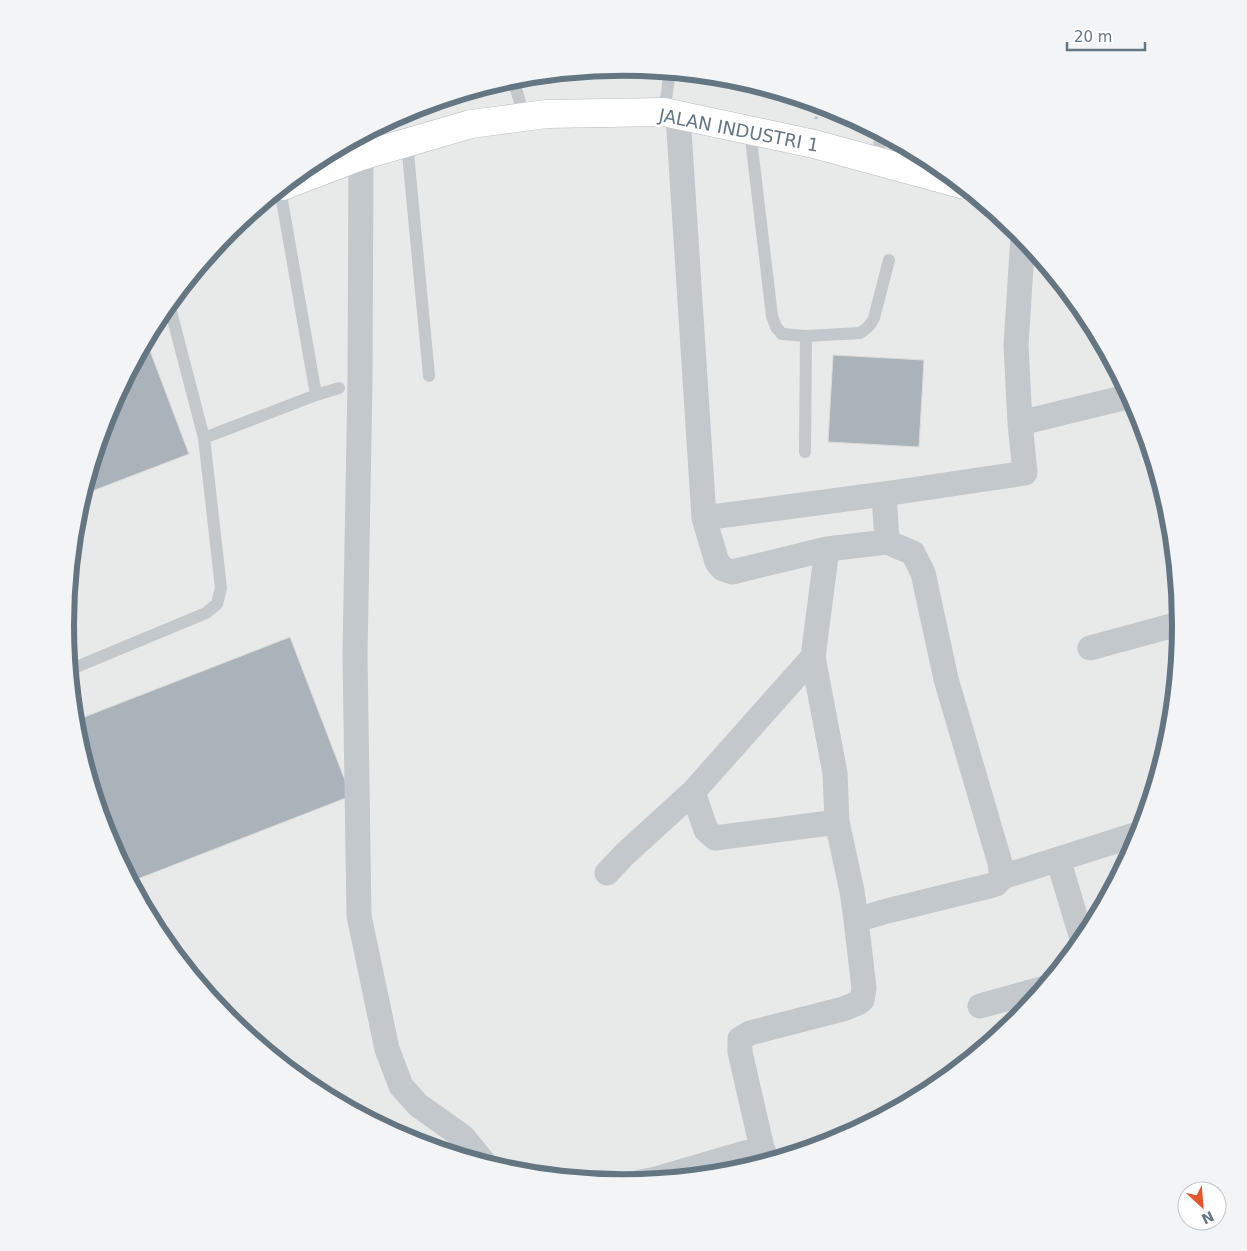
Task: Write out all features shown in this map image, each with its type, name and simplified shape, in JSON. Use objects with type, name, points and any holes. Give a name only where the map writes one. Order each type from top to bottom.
[{"type":"street","name":"JALAN INDUSTRI 1","points":[[305,178],[361,156],[471,124],[546,114],[671,113],[814,144],[943,178]]},
{"type":"street","points":[[671,113],[704,518],[717,562],[723,568],[732,572],[828,548],[887,542],[913,553],[922,573],[946,679],[1000,864],[1002,877]]},
{"type":"street","points":[[361,156],[360,381],[355,655],[359,916],[386,1049],[401,1086],[418,1105],[463,1137],[479,1156]]},
{"type":"street","points":[[704,518],[1025,473],[1016,345],[1022,248]]},
{"type":"street","points":[[1020,423],[1124,398]]},
{"type":"street","points":[[884,494],[887,542]]},
{"type":"street","points":[[695,1171],[765,1155],[740,1052],[740,1039],[750,1033],[843,1009],[862,1000],[864,988],[852,891],[837,822],[834,773],[813,657],[828,548]]},
{"type":"street","points":[[1090,648],[1173,626]]},
{"type":"street","points":[[607,873],[693,792],[813,657]]},
{"type":"street","points":[[693,792],[706,830],[715,838],[837,822]]},
{"type":"street","points":[[856,920],[996,884],[1002,877],[1131,836]]},
{"type":"street","points":[[1058,860],[1080,932]]},
{"type":"street","points":[[980,1006],[1034,991]]},
{"type":"lane","points":[[670,78],[671,113]]},
{"type":"lane","points":[[516,86],[524,117]]},
{"type":"lane","points":[[750,131],[772,316],[776,327],[782,334],[806,336],[860,333],[866,330],[874,318],[890,260]]},
{"type":"lane","points":[[877,160],[880,139]]},
{"type":"lane","points":[[407,143],[429,376]]},
{"type":"lane","points":[[281,195],[316,395]]},
{"type":"lane","points":[[76,667],[206,613],[217,604],[221,588],[204,438],[171,314]]},
{"type":"lane","points":[[805,452],[806,336]]},
{"type":"lane","points":[[204,438],[339,388]]},
{"type":"shaded area","points":[[624,76],[695,80],[766,94],[800,105],[867,132],[898,149],[929,168],[986,212],[1037,263],[1060,291],[1081,320],[1117,382],[1144,449],[1155,483],[1169,554],[1172,590],[1173,626],[1169,697],[1155,768],[1144,802],[1117,869],[1100,900],[1081,931],[1037,988],[986,1039],[958,1062],[929,1083],[867,1119],[800,1146],[766,1157],[695,1171],[659,1174],[588,1174],[552,1171],[481,1157],[447,1146],[380,1119],[349,1102],[318,1083],[261,1039],[210,988],[187,960],[166,931],[130,869],[103,802],[92,768],[78,697],[75,661],[75,590],[78,554],[92,483],[103,449],[130,382],[147,351],[166,320],[210,263],[261,212],[289,189],[318,168],[380,132],[447,105],[481,94],[552,80],[588,77]]},
{"type":"building","points":[[149,348],[189,454],[90,492],[116,415],[130,382]]},
{"type":"building","points":[[833,355],[924,360],[919,447],[828,442]]},
{"type":"building","points":[[290,637],[351,796],[136,880],[103,802],[92,768],[82,718]]}]
